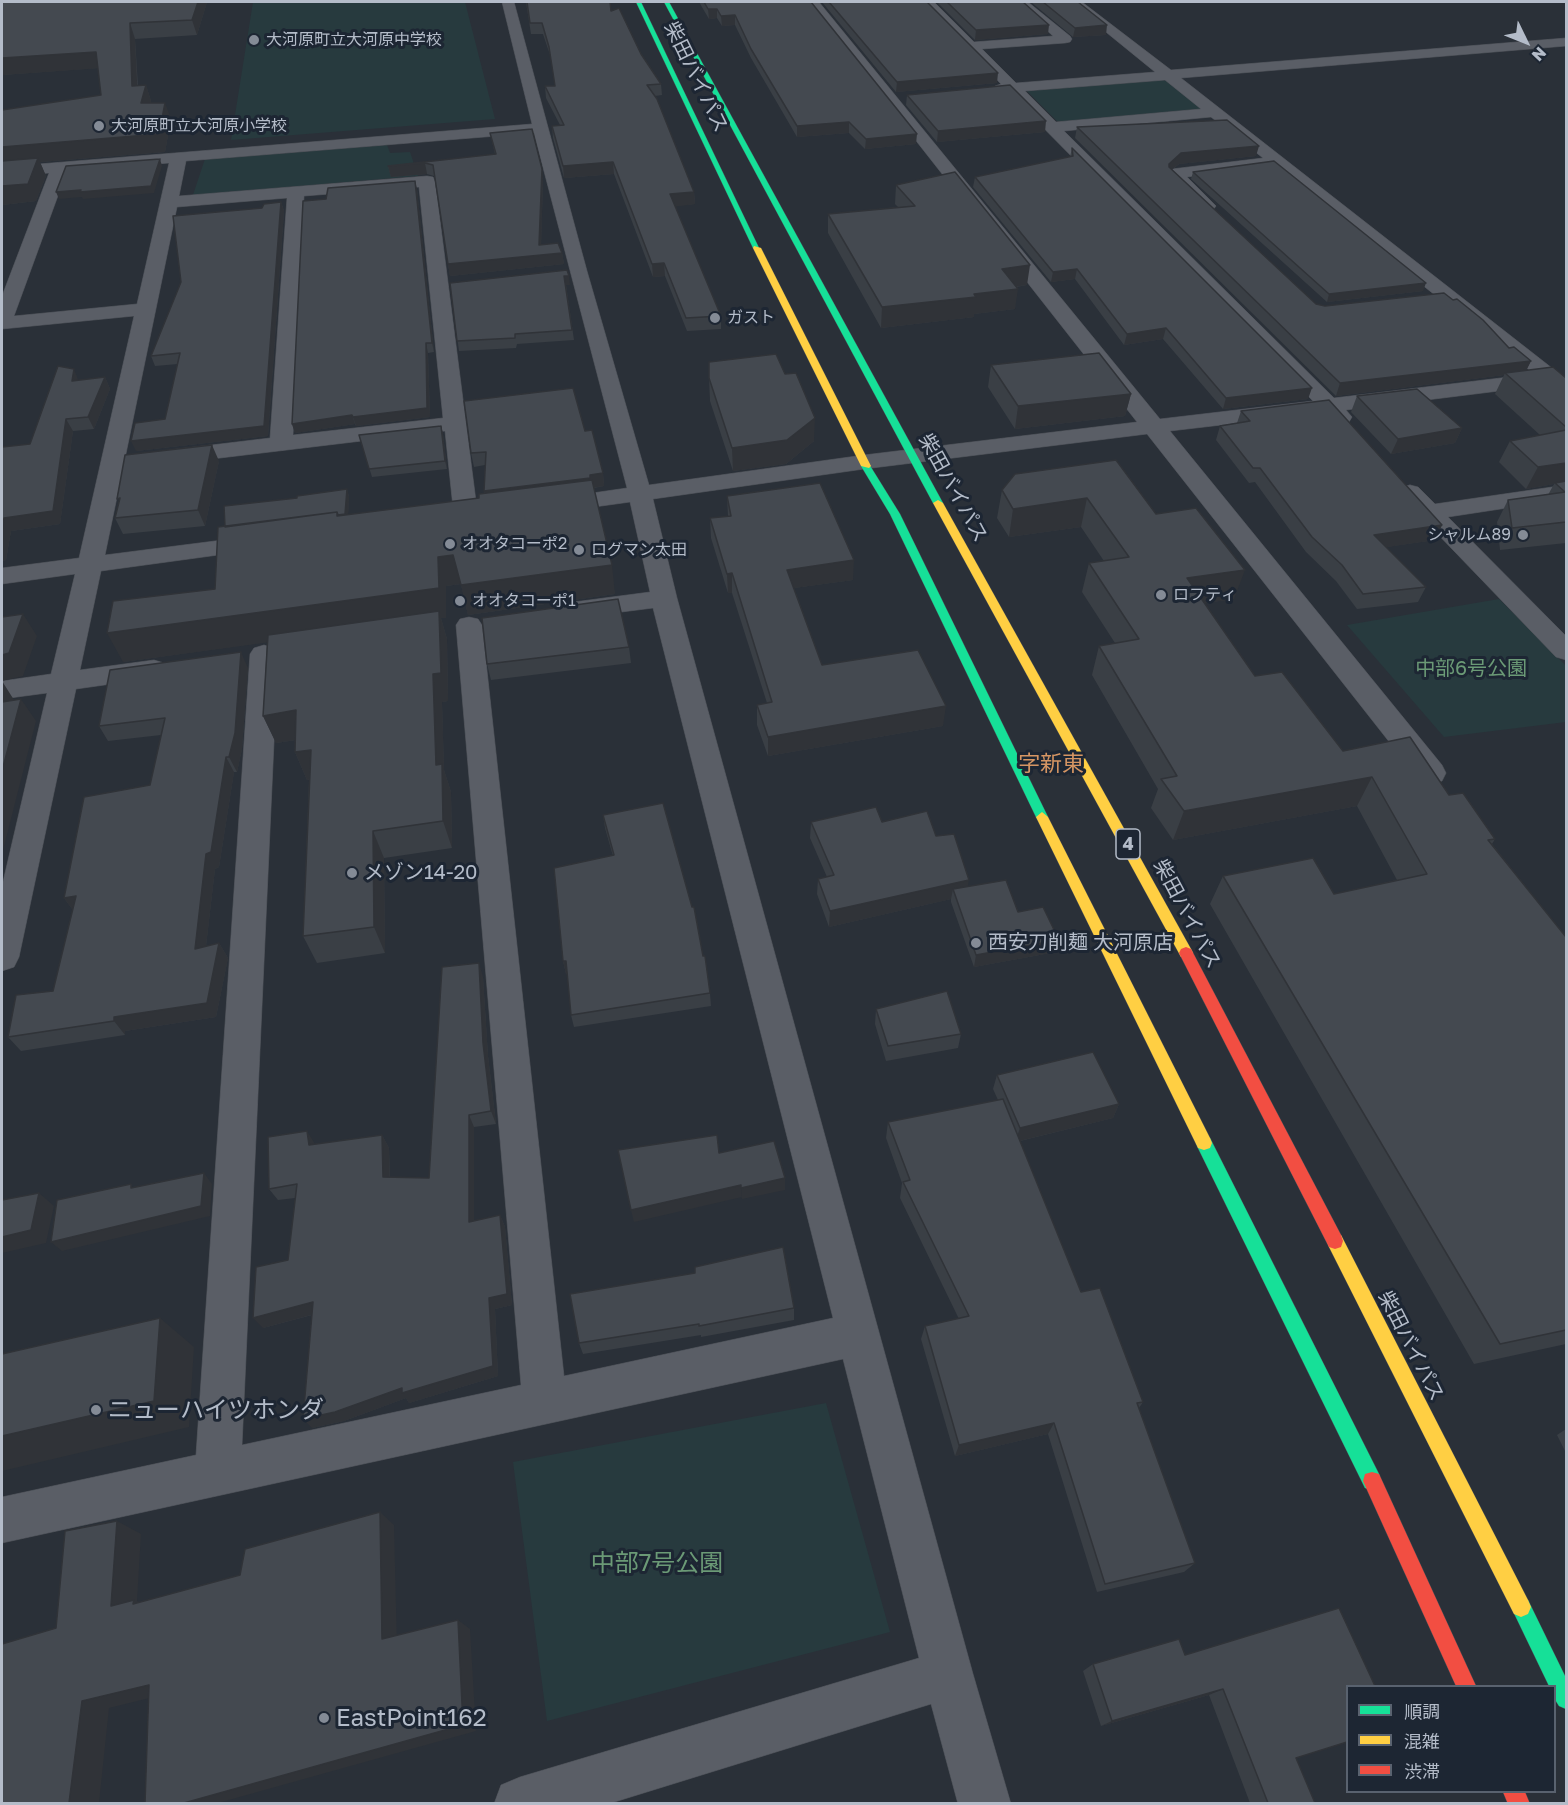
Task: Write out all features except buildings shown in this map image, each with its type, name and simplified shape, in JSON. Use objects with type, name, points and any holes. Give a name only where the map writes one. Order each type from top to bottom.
[{"type":"highway","name":"柴田バイパス","points":[[638,2],[786,309],[864,462],[895,514],[1060,854],[1375,1486],[1466,1685]]},
{"type":"highway","name":"柴田バイパス","points":[[666,2],[912,456],[1173,927],[1468,1499],[1566,1699]]},
{"type":"street","points":[[508,2],[539,128],[640,494],[664,598],[948,1674],[985,1803]]},
{"type":"street","points":[[813,2],[1449,795]]},
{"type":"street","points":[[927,2],[1329,404],[1360,438]]},
{"type":"street","points":[[972,46],[1065,39],[1021,2]]},
{"type":"street","points":[[1075,2],[1559,383]]},
{"type":"street","points":[[980,91],[1566,42]]},
{"type":"street","points":[[891,99],[913,97]]},
{"type":"street","points":[[1052,127],[1216,112]]},
{"type":"street","points":[[2,172],[539,128]]},
{"type":"street","points":[[422,137],[466,516]]},
{"type":"street","points":[[2,957],[90,564],[131,462],[146,309],[179,157]]},
{"type":"street","points":[[1218,216],[1176,176],[1178,173],[1278,161]]},
{"type":"street","points":[[60,167],[2,321],[146,309]]},
{"type":"street","points":[[170,202],[296,192],[426,170]]},
{"type":"street","points":[[281,444],[296,192]]},
{"type":"street","points":[[555,274],[578,271]]},
{"type":"street","points":[[439,285],[462,283]]},
{"type":"street","points":[[1426,299],[1449,296]]},
{"type":"street","points":[[524,509],[864,462],[1329,404],[1559,383]]},
{"type":"street","points":[[131,462],[454,423]]},
{"type":"street","points":[[1398,479],[1566,651]]},
{"type":"street","points":[[1429,512],[1566,492]]},
{"type":"street","points":[[2,576],[290,539]]},
{"type":"street","points":[[549,614],[664,598]]},
{"type":"street","points":[[469,625],[545,1402]]},
{"type":"street","points":[[218,1473],[263,654]]},
{"type":"street","points":[[2,690],[181,665]]},
{"type":"street","points":[[2,1520],[858,1334]]},
{"type":"street","points":[[520,1803],[948,1674]]},
{"type":"green space","points":[[253,2],[465,2],[495,119],[231,140]]},
{"type":"green space","points":[[1158,79],[1167,81],[1201,108],[1064,122],[1057,121],[1027,91]]},
{"type":"green space","points":[[387,145],[390,153],[410,152],[418,176],[193,195],[205,159]]},
{"type":"green space","name":"中部6号公園","points":[[1499,599],[1566,666],[1566,722],[1444,737],[1347,625]]},
{"type":"green space","name":"中部7号公園","points":[[826,1403],[890,1632],[547,1721],[513,1462]]},
{"type":"traffic: fast","points":[[638,2],[757,248]]},
{"type":"traffic: fast","points":[[666,2],[938,503]]},
{"type":"traffic: fast","points":[[866,466],[895,514],[1042,817]]},
{"type":"traffic: fast","points":[[1204,1143],[1372,1481]]},
{"type":"traffic: fast","points":[[1521,1607],[1566,1699]]},
{"type":"traffic: slow","points":[[757,248],[866,466]]},
{"type":"traffic: slow","points":[[938,503],[1186,953]]},
{"type":"traffic: slow","points":[[1042,817],[1204,1143]]},
{"type":"traffic: slow","points":[[1335,1241],[1521,1607]]},
{"type":"traffic: jam","points":[[1186,953],[1335,1241]]},
{"type":"traffic: jam","points":[[1372,1481],[1466,1685]]},
{"type":"traffic: jam","points":[[1514,1793],[1519,1804]]},
{"type":"place","name":"大河原町立大河原中学校","points":[[254,40]]},
{"type":"place","name":"大河原町立大河原小学校","points":[[99,126]]},
{"type":"place","name":"ガスト","points":[[715,318]]},
{"type":"place","name":"シャルム89","points":[[1523,535]]},
{"type":"place","name":"オオタコーポ2","points":[[450,544]]},
{"type":"place","name":"ログマン太田","points":[[579,550]]},
{"type":"place","name":"ロフティ","points":[[1161,595]]},
{"type":"place","name":"オオタコーポ1","points":[[460,601]]},
{"type":"place","name":"メゾン14-20","points":[[352,873]]},
{"type":"place","name":"西安刀削麺 大河原店","points":[[976,943]]},
{"type":"place","name":"ニューハイツホンダ","points":[[96,1410]]},
{"type":"place","name":"EastPoint162","points":[[324,1718]]},
{"type":"district","name":"字新東","points":[[1051,764]]}]
